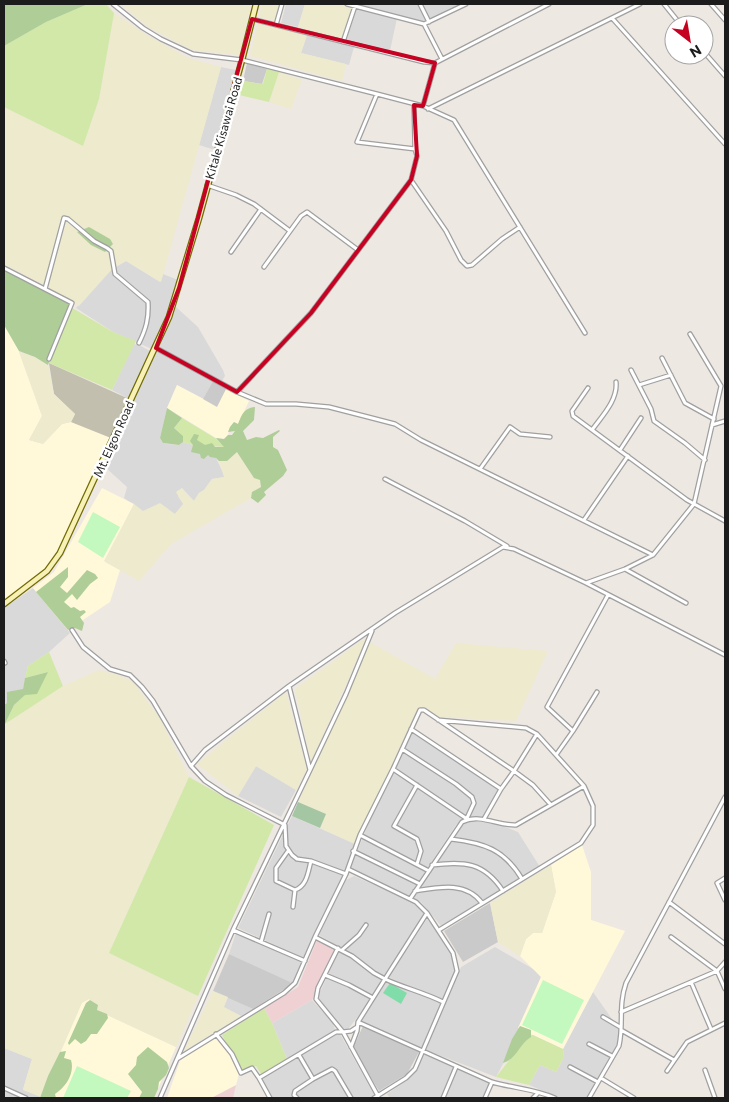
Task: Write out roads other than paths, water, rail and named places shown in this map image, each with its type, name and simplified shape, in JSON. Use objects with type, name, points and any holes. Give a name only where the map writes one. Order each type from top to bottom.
[{"type":"street","points":[[113,4],[143,28],[161,39],[194,54],[242,60],[377,94],[423,106],[456,122],[585,333]]},
{"type":"street","name":"Kitale Kisawai Road","points":[[189,252],[256,4]]},
{"type":"street","points":[[276,25],[282,4]]},
{"type":"street","points":[[347,4],[424,24],[466,4]]},
{"type":"street","points":[[420,4],[429,22]]},
{"type":"street","points":[[252,19],[424,62],[435,63],[549,4]]},
{"type":"street","points":[[428,109],[640,4]]},
{"type":"street","points":[[664,4],[673,15]]},
{"type":"street","points":[[711,4],[725,20]]},
{"type":"street","points":[[344,42],[355,6]]},
{"type":"street","points":[[612,18],[725,144]]},
{"type":"street","points":[[424,24],[442,59]]},
{"type":"street","points":[[423,106],[435,63]]},
{"type":"street","points":[[714,63],[725,76]]},
{"type":"street","points":[[377,94],[357,142],[415,149]]},
{"type":"street","points":[[237,392],[311,313],[411,180],[417,156],[415,149],[414,104]]},
{"type":"street","points":[[411,180],[446,231],[467,266],[472,265],[502,239],[520,228]]},
{"type":"street","points":[[207,185],[236,195],[261,209],[290,231]]},
{"type":"street","points":[[231,252],[261,209]]},
{"type":"street","points":[[264,267],[301,216],[307,212],[358,250]]},
{"type":"street","points":[[44,289],[64,218],[68,219],[94,241],[107,248],[113,259],[115,274],[148,302],[149,317],[139,343]]},
{"type":"street","name":"Mt. Elgon Road","points":[[4,604],[47,571],[55,562],[156,348],[175,301],[189,252]]},
{"type":"street","points":[[4,268],[72,303],[49,359]]},
{"type":"street","points":[[586,583],[625,569],[653,555],[694,504],[714,419],[720,384],[690,334]]},
{"type":"street","points":[[156,348],[237,392],[266,404],[329,407],[395,424],[421,440],[653,555]]},
{"type":"street","points":[[662,358],[687,405],[714,419]]},
{"type":"street","points":[[631,370],[651,409],[654,421],[684,442],[705,460]]},
{"type":"street","points":[[639,385],[671,375]]},
{"type":"street","points":[[592,430],[614,398],[616,382]]},
{"type":"street","points":[[588,388],[572,414],[694,504],[725,521]]},
{"type":"street","points":[[620,450],[641,418]]},
{"type":"street","points":[[712,424],[725,421]]},
{"type":"street","points":[[480,469],[510,427],[520,434],[550,437]]},
{"type":"street","points":[[584,520],[628,456]]},
{"type":"street","points":[[385,479],[508,546],[586,583],[725,655]]},
{"type":"street","points":[[191,766],[205,750],[289,686],[395,613],[498,548],[508,546]]},
{"type":"street","points":[[625,569],[686,603]]},
{"type":"street","points":[[573,731],[547,707],[608,595]]},
{"type":"street","points":[[72,630],[84,647],[110,669],[130,675],[142,687],[153,701],[191,766],[205,781],[226,795],[284,825]]},
{"type":"street","points":[[160,1098],[234,930],[346,694],[372,630]]},
{"type":"street","points":[[289,686],[310,770]]},
{"type":"street","points":[[556,755],[597,692]]},
{"type":"street","points":[[177,1059],[291,988],[296,983],[315,937],[346,874],[360,835],[421,709],[533,785],[551,805]]},
{"type":"street","points":[[438,720],[526,728],[537,734],[584,786],[593,806],[594,818],[589,832],[580,843],[439,930]]},
{"type":"street","points":[[411,729],[501,789]]},
{"type":"street","points":[[484,819],[537,734]]},
{"type":"street","points":[[402,749],[474,798],[474,803],[467,819],[458,826],[410,898]]},
{"type":"street","points":[[393,769],[467,819],[484,819],[509,825],[516,825],[584,786]]},
{"type":"street","points":[[417,784],[394,826],[417,839],[421,851],[417,864]]},
{"type":"street","points":[[589,1098],[619,1046],[621,997],[626,983],[725,797]]},
{"type":"street","points":[[284,825],[286,846],[288,851],[297,859],[312,862],[346,874]]},
{"type":"street","points":[[360,835],[429,871]]},
{"type":"street","points":[[450,838],[474,841],[489,847],[508,859],[522,879]]},
{"type":"street","points":[[288,851],[276,868],[276,881],[295,890],[304,884],[312,862]]},
{"type":"street","points":[[353,851],[420,884]]},
{"type":"street","points":[[432,865],[453,863],[479,867],[497,881],[503,891]]},
{"type":"street","points":[[348,869],[410,898],[427,912],[453,953],[457,971],[423,1051],[409,1076],[376,1097],[343,1032],[316,999],[318,988],[340,949],[360,935],[366,925]]},
{"type":"street","points":[[725,878],[717,883],[725,900]]},
{"type":"street","points":[[416,891],[458,887],[469,890],[477,895],[482,903]]},
{"type":"street","points":[[293,907],[295,890]]},
{"type":"street","points":[[669,902],[725,944]]},
{"type":"street","points":[[351,1047],[357,1031],[357,1025],[427,912]]},
{"type":"street","points":[[261,942],[269,914]]},
{"type":"street","points":[[234,930],[305,961]]},
{"type":"street","points":[[315,937],[340,949],[385,979],[418,990],[443,1002]]},
{"type":"street","points":[[671,937],[717,971],[725,989]]},
{"type":"street","points":[[621,1012],[717,971],[725,962]]},
{"type":"street","points":[[325,975],[373,998]]},
{"type":"street","points":[[691,982],[711,1029]]},
{"type":"street","points":[[603,1017],[674,1060]]},
{"type":"street","points":[[667,1071],[687,1042],[725,1023]]},
{"type":"street","points":[[259,1078],[336,1032],[343,1032],[357,1025],[423,1051],[492,1082],[538,1092],[554,1098]]},
{"type":"street","points":[[216,1034],[232,1054],[241,1073],[252,1068],[270,1098]]},
{"type":"street","points":[[589,1044],[612,1056]]},
{"type":"street","points":[[299,1055],[313,1079]]},
{"type":"street","points":[[443,1098],[456,1067]]},
{"type":"street","points":[[570,1067],[598,1082]]},
{"type":"street","points":[[297,1098],[294,1093],[295,1091],[332,1069],[336,1071],[351,1098]]},
{"type":"street","points":[[705,1070],[716,1098]]},
{"type":"street","points":[[601,1078],[634,1098]]},
{"type":"street","points":[[485,1098],[492,1082]]},
{"type":"street","points":[[4,1088],[26,1098]]},
{"type":"street","points":[[533,1098],[538,1092]]},
{"type":"street","points":[[384,1093],[387,1098]]}]
